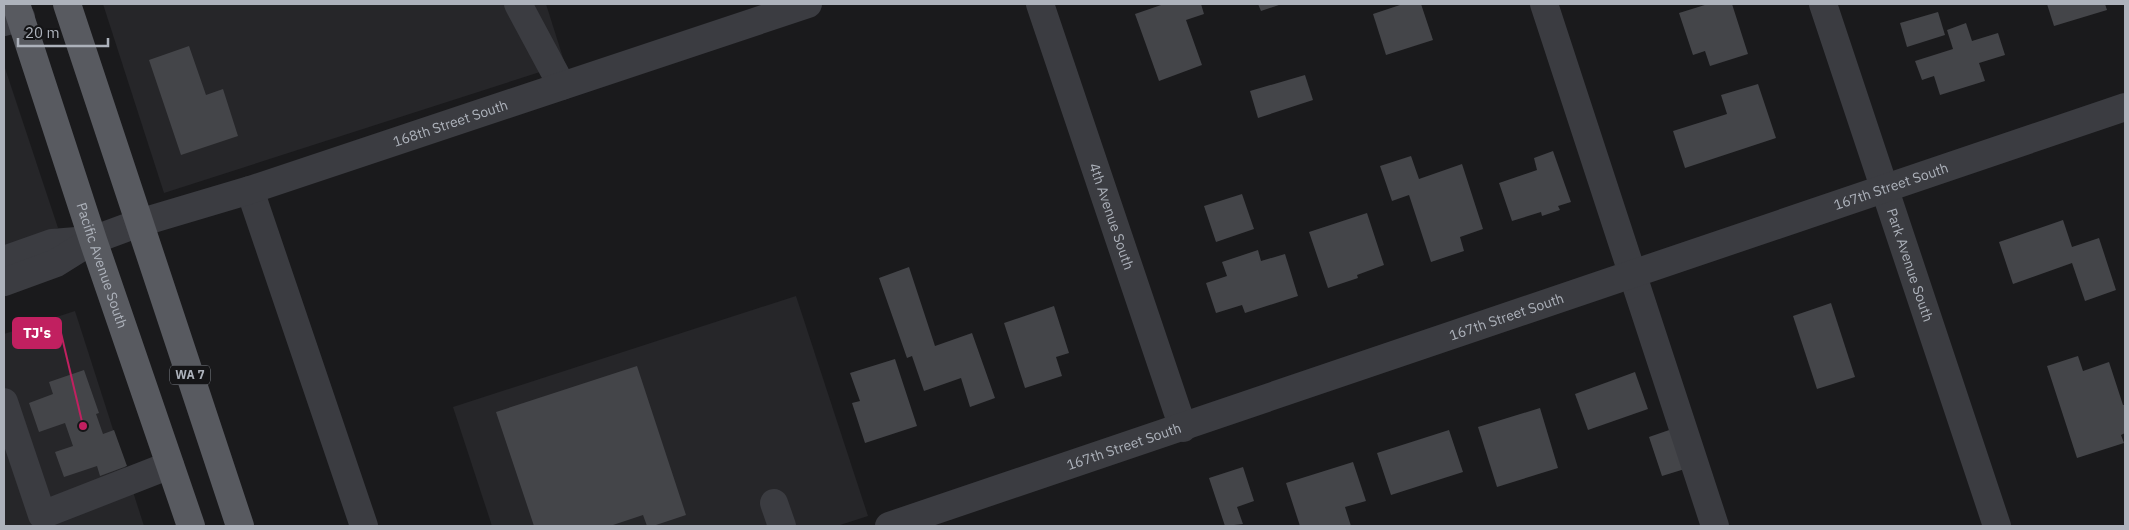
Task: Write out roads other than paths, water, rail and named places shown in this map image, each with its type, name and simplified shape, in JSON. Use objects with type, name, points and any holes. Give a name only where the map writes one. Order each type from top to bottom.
[{"type":"main road","name":"WA 7","points":[[67,4],[240,526]]},
{"type":"main road","name":"Pacific Avenue South","points":[[14,14],[191,526]]},
{"type":"street","points":[[518,4],[562,86]]},
{"type":"street","name":"168th Street South","points":[[4,282],[56,264],[93,240],[139,223],[250,190],[808,4]]},
{"type":"street","name":"4th Avenue South","points":[[1040,4],[1183,428]]},
{"type":"street","points":[[1544,4],[1716,526]]},
{"type":"street","name":"Park Avenue South","points":[[1823,4],[1997,526]]},
{"type":"street","name":"167th Street South","points":[[889,526],[1183,428],[2125,107]]},
{"type":"street","points":[[250,190],[364,526]]},
{"type":"street","name":"168th Street South","points":[[4,260],[52,243],[93,240]]},
{"type":"street","points":[[4,402],[42,515],[170,465]]},
{"type":"place","name":"TJ's","points":[[83,426]]}]
